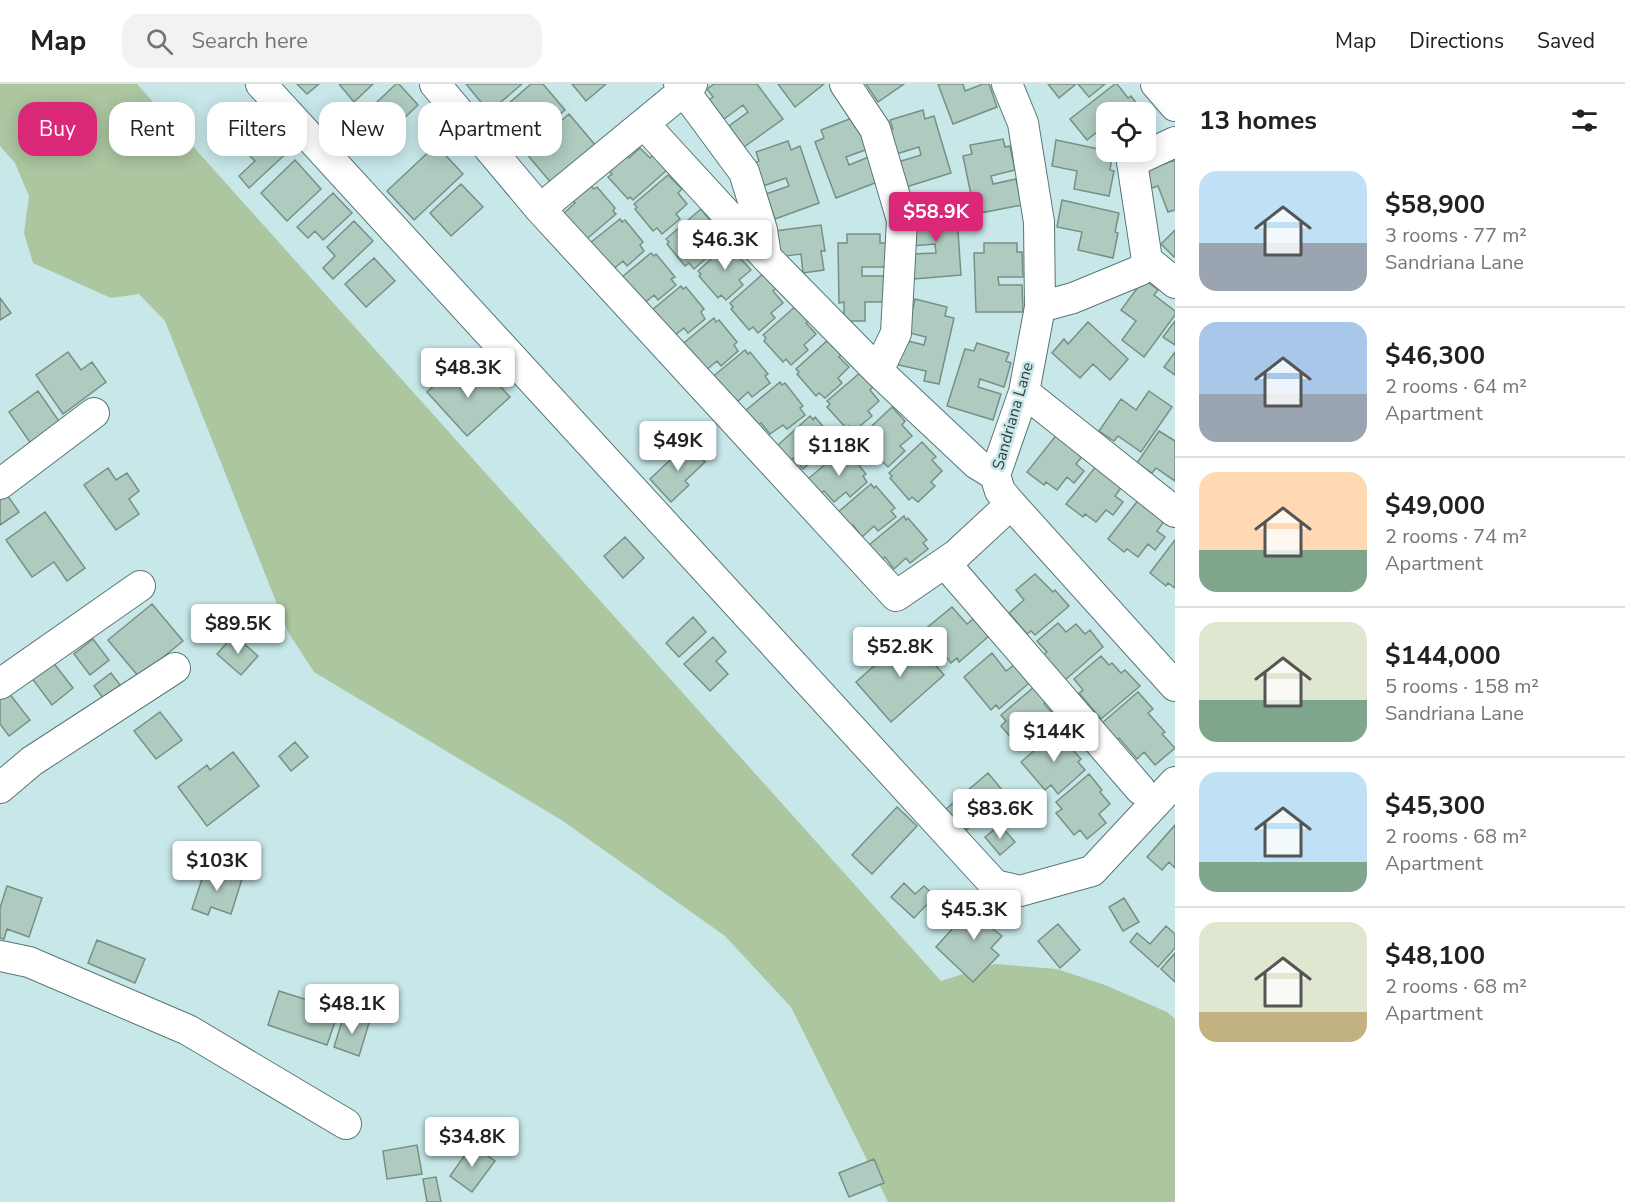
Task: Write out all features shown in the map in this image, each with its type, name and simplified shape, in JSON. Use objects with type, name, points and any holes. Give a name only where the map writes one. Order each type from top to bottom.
[{"type":"street","points":[[261,84],[995,885],[1020,891],[1092,871],[1175,782]]},
{"type":"street","points":[[435,84],[540,209],[896,596],[956,555],[1011,504]]},
{"type":"street","points":[[845,84],[875,129],[902,220],[896,333],[878,371]]},
{"type":"street","name":"Sandriana Lane","points":[[1007,84],[1023,123],[1039,222],[1040,307],[1024,392],[995,476],[1000,491],[1011,504],[1175,686]]},
{"type":"street","points":[[1156,84],[1175,106]]},
{"type":"street","points":[[540,209],[644,124],[685,86],[744,172],[762,230],[767,258]]},
{"type":"street","points":[[644,124],[767,258],[878,371],[977,464],[995,476]]},
{"type":"street","points":[[1040,307],[1073,298],[1141,270],[1147,260],[1132,162],[1175,142]]},
{"type":"street","points":[[1147,260],[1175,283]]},
{"type":"street","points":[[1024,392],[1175,512]]},
{"type":"street","points":[[0,484],[94,413]]},
{"type":"street","points":[[945,563],[1140,789]]},
{"type":"street","points":[[0,684],[140,586]]},
{"type":"street","points":[[0,788],[32,761],[175,668]]},
{"type":"street","points":[[0,956],[29,963],[188,1030],[346,1124]]},
{"type":"green space","points":[[0,84],[137,84],[153,102],[109,102],[109,156],[195,156],[195,149],[941,981],[995,964],[1057,969],[1105,985],[1167,1012],[1175,1019],[1175,1202],[888,1202],[791,1007],[725,936],[563,821],[314,672],[288,632],[165,321],[139,294],[111,298],[33,263],[24,233],[29,196],[15,163],[0,146]]},
{"type":"building","points":[[297,84],[319,84],[307,94]]},
{"type":"building","points":[[339,84],[373,84],[354,102]]},
{"type":"building","points":[[396,84],[399,84],[418,105],[406,116],[406,102],[377,102]]},
{"type":"building","points":[[466,84],[522,84],[501,102],[481,102]]},
{"type":"building","points":[[531,84],[543,84],[558,102],[510,102]]},
{"type":"building","points":[[572,84],[606,84],[586,101]]},
{"type":"building","points":[[714,84],[757,84],[783,119],[744,147],[729,126],[748,112],[743,105],[724,119],[709,100],[713,97],[707,89]]},
{"type":"building","points":[[778,84],[824,84],[795,107]]},
{"type":"building","points":[[866,84],[904,84],[878,102]]},
{"type":"building","points":[[938,84],[963,84],[965,91],[989,84],[997,107],[953,124]]},
{"type":"building","points":[[1048,84],[1076,84],[1059,98]]},
{"type":"building","points":[[1078,84],[1105,84],[1089,97]]},
{"type":"building","points":[[1115,84],[1128,98],[1131,96],[1136,102],[1096,102],[1096,133],[1087,140],[1070,119]]},
{"type":"building","points":[[923,110],[925,119],[934,116],[951,173],[906,187],[898,162],[921,155],[919,147],[896,154],[888,130],[893,129],[890,120]]},
{"type":"building","points":[[569,114],[596,146],[552,184],[528,156],[562,156],[562,120]]},
{"type":"building","points":[[852,118],[855,127],[860,125],[868,149],[846,157],[849,165],[871,156],[880,181],[836,198],[815,142],[824,138],[821,130]]},
{"type":"building","points":[[1003,139],[1005,147],[1010,146],[1015,170],[991,176],[993,184],[1016,179],[1022,205],[975,214],[963,156],[972,154],[970,145]]},
{"type":"building","points":[[1056,140],[1096,148],[1096,162],[1111,162],[1110,170],[1114,171],[1109,196],[1074,189],[1077,171],[1052,166]]},
{"type":"building","points":[[788,141],[791,150],[800,146],[819,203],[775,219],[766,194],[789,186],[786,178],[763,186],[754,163],[759,161],[756,152]]},
{"type":"building","points":[[640,148],[650,158],[653,155],[667,170],[633,200],[630,197],[628,199],[608,177],[612,174],[607,168],[625,153],[629,158]]},
{"type":"building","points":[[250,156],[283,156],[249,188],[239,176],[255,161]]},
{"type":"building","points":[[424,156],[446,156],[463,174],[414,220],[387,191]]},
{"type":"building","points":[[295,160],[321,189],[287,221],[261,193]]},
{"type":"building","points":[[1175,160],[1175,210],[1168,212],[1158,186],[1152,188],[1145,171]]},
{"type":"building","points":[[668,175],[682,189],[678,193],[687,204],[676,214],[680,219],[662,234],[657,228],[653,231],[635,209],[637,207],[634,204]]},
{"type":"building","points":[[461,184],[483,207],[451,236],[430,213]]},
{"type":"building","points":[[589,184],[594,189],[597,187],[615,208],[613,211],[616,214],[582,243],[563,214],[575,203],[571,199]]},
{"type":"building","points":[[333,193],[352,213],[323,240],[315,231],[308,238],[297,227]]},
{"type":"building","points":[[1062,200],[1119,213],[1113,258],[1078,250],[1082,232],[1057,227]]},
{"type":"building","points":[[949,201],[950,217],[957,217],[961,275],[914,279],[912,254],[936,253],[935,244],[912,246],[910,219],[927,218],[926,203]]},
{"type":"building","points":[[701,209],[713,224],[709,227],[719,238],[707,249],[711,254],[694,269],[689,263],[685,266],[667,244],[669,242],[666,239]]},
{"type":"building","points":[[620,219],[622,222],[625,220],[643,242],[640,245],[644,251],[627,266],[623,261],[611,271],[585,247]]},
{"type":"building","points":[[354,221],[373,241],[333,279],[323,268],[335,256],[327,247]]},
{"type":"building","points":[[821,225],[825,251],[821,251],[824,270],[803,273],[801,254],[778,257],[775,231]]},
{"type":"building","points":[[1175,230],[1175,255],[1174,257],[1161,244]]},
{"type":"building","points":[[847,234],[880,234],[880,243],[886,243],[886,267],[862,267],[862,276],[886,276],[886,302],[865,302],[865,321],[844,321],[844,302],[839,303],[838,243],[847,243]]},
{"type":"building","points":[[732,240],[745,256],[741,259],[751,270],[739,280],[743,285],[726,300],[721,295],[718,298],[699,276],[701,274],[698,271]]},
{"type":"building","points":[[984,243],[1017,243],[1017,252],[1022,252],[1023,277],[998,277],[999,285],[1022,285],[1023,312],[976,312],[974,253],[984,253]]},
{"type":"building","points":[[651,253],[654,256],[656,254],[675,277],[671,279],[676,285],[658,300],[654,295],[642,305],[616,282]]},
{"type":"building","points":[[374,258],[395,281],[366,307],[345,284]]},
{"type":"building","points":[[764,273],[777,288],[773,291],[783,303],[771,313],[775,318],[758,333],[753,327],[749,330],[731,309],[733,307],[730,303]]},
{"type":"building","points":[[1144,279],[1158,290],[1154,295],[1175,311],[1175,315],[1144,357],[1122,340],[1136,321],[1121,310]]},
{"type":"building","points":[[681,286],[683,289],[686,287],[704,309],[701,312],[705,319],[688,333],[684,328],[671,338],[646,315]]},
{"type":"building","points":[[0,298],[11,313],[0,320]]},
{"type":"building","points":[[915,299],[947,307],[945,316],[954,318],[939,384],[924,381],[926,371],[894,364],[900,339],[924,345],[926,337],[902,331],[907,307],[913,308]]},
{"type":"building","points":[[797,305],[810,320],[806,323],[816,334],[804,345],[808,350],[791,365],[786,359],[783,362],[764,341],[766,338],[763,335]]},
{"type":"building","points":[[714,318],[716,322],[719,320],[737,342],[734,345],[738,351],[721,366],[717,361],[705,371],[679,347]]},
{"type":"building","points":[[1175,321],[1175,345],[1163,337]]},
{"type":"building","points":[[1088,322],[1128,359],[1110,380],[1093,364],[1080,378],[1052,353],[1064,339],[1068,344]]},
{"type":"building","points":[[829,339],[843,353],[839,357],[849,367],[838,378],[842,383],[825,398],[819,393],[816,396],[797,374],[799,372],[796,369]]},
{"type":"building","points":[[977,343],[1009,353],[1006,361],[1011,363],[1004,387],[980,379],[978,387],[1001,394],[993,420],[947,406],[965,349],[974,351]]},
{"type":"building","points":[[745,350],[748,354],[750,352],[768,374],[765,376],[770,383],[752,397],[748,392],[736,403],[710,379]]},
{"type":"building","points":[[68,352],[81,370],[92,362],[106,382],[63,414],[36,375]]},
{"type":"building","points":[[1175,352],[1175,375],[1164,367]]},
{"type":"building","points":[[454,368],[463,377],[472,369],[485,383],[492,377],[510,397],[467,436],[427,392]]},
{"type":"building","points":[[861,372],[873,387],[870,390],[879,401],[868,411],[872,416],[854,431],[849,426],[846,428],[827,407],[830,404],[827,401]]},
{"type":"building","points":[[780,382],[782,385],[785,383],[803,406],[800,408],[805,415],[787,429],[783,425],[770,434],[761,423],[757,426],[745,411]]},
{"type":"building","points":[[38,391],[63,427],[34,448],[9,412]]},
{"type":"building","points":[[1149,391],[1172,407],[1141,452],[1118,436],[1114,441],[1099,431],[1121,399],[1136,410]]},
{"type":"building","points":[[892,407],[905,421],[902,425],[912,436],[900,446],[905,451],[888,467],[882,461],[879,464],[860,443],[862,441],[859,438]]},
{"type":"building","points":[[810,416],[813,420],[815,417],[834,439],[831,442],[836,448],[819,463],[815,459],[803,469],[793,458],[790,461],[776,447]]},
{"type":"building","points":[[1159,431],[1175,441],[1175,481],[1156,468],[1152,473],[1137,463]]},
{"type":"building","points":[[1058,433],[1084,454],[1076,464],[1084,471],[1074,483],[1067,477],[1057,490],[1046,482],[1044,485],[1027,472]]},
{"type":"building","points":[[922,442],[936,457],[932,460],[942,471],[931,482],[935,486],[918,502],[912,497],[909,500],[890,478],[892,476],[889,473]]},
{"type":"building","points":[[688,443],[705,462],[685,481],[689,485],[671,502],[650,479]]},
{"type":"building","points":[[842,450],[845,453],[848,451],[866,474],[863,476],[867,482],[850,497],[846,492],[834,502],[824,491],[820,494],[808,479]]},
{"type":"building","points":[[1097,465],[1123,485],[1115,496],[1123,502],[1113,515],[1106,510],[1096,522],[1085,514],[1083,517],[1066,504]]},
{"type":"building","points":[[108,468],[116,480],[127,473],[139,491],[129,499],[139,514],[116,530],[84,485]]},
{"type":"building","points":[[871,484],[874,488],[876,486],[895,508],[891,511],[896,517],[878,531],[874,526],[862,537],[853,525],[849,528],[837,513]]},
{"type":"building","points":[[7,495],[19,512],[0,525],[0,500]]},
{"type":"building","points":[[1139,499],[1165,520],[1157,531],[1165,537],[1155,550],[1148,544],[1138,557],[1127,549],[1124,552],[1108,539]]},
{"type":"building","points":[[45,512],[85,568],[67,581],[54,562],[32,577],[6,540]]},
{"type":"building","points":[[904,516],[927,540],[923,543],[928,549],[910,563],[906,558],[894,569],[885,557],[881,560],[869,545]]},
{"type":"building","points":[[625,537],[644,558],[623,578],[604,556]]},
{"type":"building","points":[[1175,540],[1175,588],[1168,583],[1166,586],[1150,573]]},
{"type":"building","points":[[1035,574],[1053,592],[1055,590],[1069,606],[1035,635],[1031,631],[1027,634],[1009,613],[1024,600],[1016,590]]},
{"type":"building","points":[[152,604],[183,641],[139,677],[108,640]]},
{"type":"building","points":[[952,607],[967,624],[974,618],[989,636],[959,662],[957,658],[951,663],[924,630]]},
{"type":"building","points":[[693,617],[706,632],[679,657],[666,643]]},
{"type":"building","points":[[1058,623],[1066,632],[1076,624],[1085,634],[1090,630],[1103,647],[1065,680],[1043,655],[1047,652],[1037,641]]},
{"type":"building","points":[[234,635],[258,656],[241,675],[217,654]]},
{"type":"building","points":[[909,635],[944,675],[891,722],[856,682]]},
{"type":"building","points":[[713,637],[726,652],[716,661],[728,674],[710,691],[684,664]]},
{"type":"building","points":[[93,639],[109,660],[90,675],[74,654]]},
{"type":"building","points":[[992,653],[1006,671],[1014,665],[1029,683],[999,709],[996,705],[991,710],[964,677]]},
{"type":"building","points":[[1101,656],[1121,673],[1125,670],[1140,686],[1101,719],[1079,693],[1083,690],[1074,679]]},
{"type":"building","points":[[52,661],[73,688],[52,705],[31,677]]},
{"type":"building","points":[[111,673],[123,689],[106,702],[94,686]]},
{"type":"building","points":[[1034,687],[1047,702],[1044,704],[1055,716],[1044,726],[1051,735],[1032,751],[1025,742],[1019,747],[1001,726],[1006,721],[1001,715]]},
{"type":"building","points":[[8,692],[30,720],[9,736],[0,724],[0,698]]},
{"type":"building","points":[[1138,692],[1153,709],[1148,713],[1165,732],[1162,734],[1175,748],[1155,765],[1144,752],[1137,759],[1102,723]]},
{"type":"building","points":[[160,712],[182,740],[156,759],[134,731]]},
{"type":"building","points":[[1059,729],[1073,744],[1070,747],[1081,759],[1078,762],[1085,770],[1058,794],[1051,785],[1045,790],[1021,762]]},
{"type":"building","points":[[295,742],[308,757],[291,771],[279,756]]},
{"type":"building","points":[[233,752],[259,786],[207,826],[178,787],[207,765],[210,770]]},
{"type":"building","points":[[988,773],[1007,796],[964,832],[946,809]]},
{"type":"building","points":[[1089,774],[1110,804],[1099,814],[1106,823],[1087,839],[1080,830],[1074,835],[1056,813],[1062,809],[1056,802]]},
{"type":"building","points":[[897,807],[917,826],[872,874],[852,855]]},
{"type":"building","points":[[1000,825],[1015,842],[1000,855],[985,837]]},
{"type":"building","points":[[1175,825],[1175,868],[1169,862],[1162,870],[1147,857]]},
{"type":"building","points":[[206,867],[242,879],[231,914],[211,907],[208,915],[192,909]]},
{"type":"building","points":[[904,883],[915,894],[924,886],[935,896],[914,918],[891,897]]},
{"type":"building","points":[[7,886],[42,898],[29,937],[7,929],[4,939],[0,938],[0,908]]},
{"type":"building","points":[[1124,898],[1139,922],[1123,931],[1109,907]]},
{"type":"building","points":[[987,899],[1006,916],[993,929],[1002,936],[991,948],[999,955],[973,982],[936,947],[961,919],[965,923]]},
{"type":"building","points":[[1058,924],[1080,950],[1060,968],[1038,941]]},
{"type":"building","points":[[1166,926],[1175,934],[1175,948],[1158,967],[1130,942],[1137,933],[1150,944]]},
{"type":"building","points":[[97,940],[145,959],[135,983],[88,963]]},
{"type":"building","points":[[1175,953],[1175,982],[1161,969]]},
{"type":"building","points":[[279,991],[339,1010],[327,1045],[268,1025]]},
{"type":"building","points":[[344,1015],[369,1023],[359,1056],[334,1047]]},
{"type":"building","points":[[417,1145],[422,1174],[387,1179],[383,1151]]},
{"type":"building","points":[[472,1145],[495,1161],[472,1192],[450,1176]]},
{"type":"building","points":[[874,1159],[884,1183],[849,1197],[839,1173]]},
{"type":"building","points":[[436,1177],[441,1202],[427,1202],[423,1179]]}]
